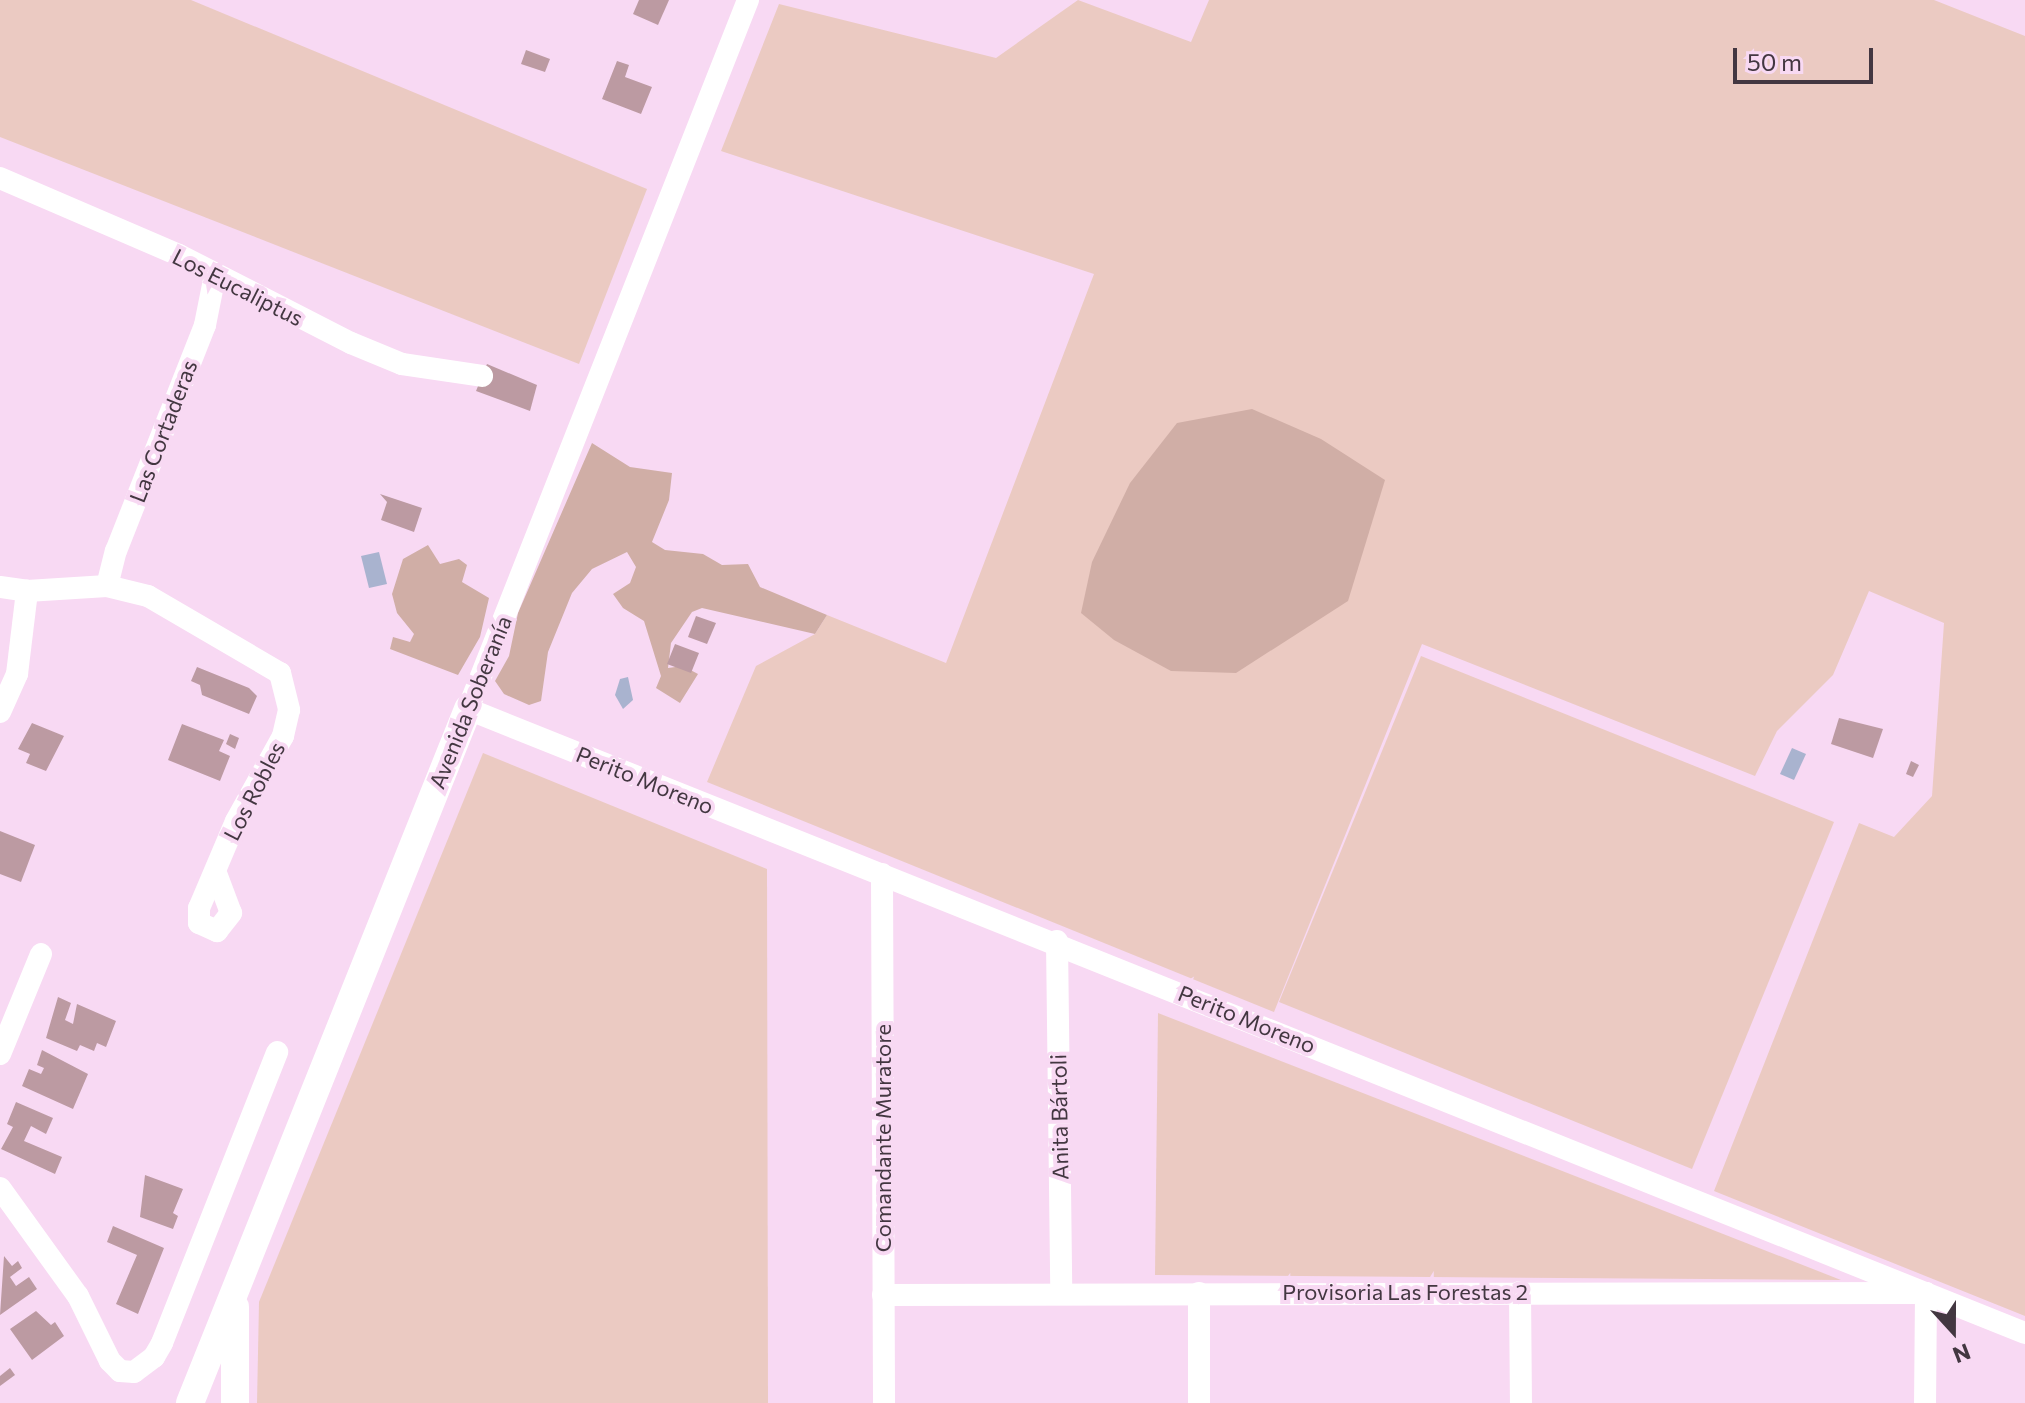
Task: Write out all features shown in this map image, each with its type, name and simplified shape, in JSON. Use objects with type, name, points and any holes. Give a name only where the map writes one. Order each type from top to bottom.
[{"type":"street","name":"Avenida Soberanía","points":[[190,1403],[748,0]]},
{"type":"street","name":"Los Eucaliptus","points":[[0,178],[48,194],[402,364],[482,376]]},
{"type":"street","name":"Las Cortaderas","points":[[107,586],[116,551],[205,325],[215,275]]},
{"type":"street","points":[[0,587],[27,591],[107,586]]},
{"type":"street","name":"Los Robles","points":[[107,586],[148,596],[272,665],[287,691],[283,736],[236,821],[216,873]]},
{"type":"street","points":[[0,712],[17,674],[27,591]]},
{"type":"street","name":"Perito Moreno","points":[[468,709],[1057,941],[2025,1333]]},
{"type":"street","name":"Comandante Muratore","points":[[882,874],[884,1403]]},
{"type":"street","name":"Anita Bártoli","points":[[1057,941],[1061,1293]]},
{"type":"street","points":[[0,1054],[41,954]]},
{"type":"street","points":[[0,1188],[49,1251],[110,1361],[120,1371],[143,1367],[162,1343],[277,1052]]},
{"type":"street","points":[[235,1290],[235,1403]]},
{"type":"street","points":[[1520,1292],[1521,1403]]},
{"type":"street","points":[[1199,1293],[1199,1403]]},
{"type":"street","points":[[1925,1403],[1926,1293]]},
{"type":"street","name":"Provisoria Las Forestas 2","points":[[883,1295],[1926,1293]]},
{"type":"shaded area","points":[[0,0],[191,0],[647,189],[579,364],[0,137]]},
{"type":"shaded area","points":[[1078,0],[1191,42],[1209,0],[1934,0],[2025,36],[2025,1316],[1714,1191],[1859,823],[1894,837],[1932,796],[1944,623],[1869,591],[1833,675],[1777,731],[1755,776],[1422,644],[1274,1012],[707,782],[756,666],[815,634],[827,615],[946,663],[1094,274],[721,151],[779,4],[996,58]]},
{"type":"shaded area","points":[[1252,409],[1321,439],[1385,480],[1348,601],[1236,673],[1171,671],[1114,640],[1081,613],[1092,562],[1130,483],[1177,423]]},
{"type":"shaded area","points":[[592,443],[630,467],[672,473],[669,500],[652,542],[665,550],[703,554],[722,565],[748,564],[760,587],[827,615],[815,634],[702,608],[692,612],[671,643],[668,668],[683,666],[698,674],[680,703],[656,688],[661,676],[644,621],[623,608],[613,594],[630,583],[636,567],[627,552],[592,569],[572,593],[548,652],[541,701],[529,705],[504,694],[495,681],[509,656],[518,613]]},
{"type":"shaded area","points":[[428,545],[440,564],[459,559],[467,565],[462,582],[489,598],[480,637],[458,675],[390,649],[393,637],[410,642],[414,634],[397,613],[392,594],[403,559]]},
{"type":"shaded area","points":[[1421,656],[1834,822],[1692,1169],[1279,1002]]},
{"type":"shaded area","points":[[483,753],[767,869],[768,1403],[257,1403],[259,1302]]},
{"type":"shaded area","points":[[1158,1013],[1841,1280],[1155,1275]]},
{"type":"water","points":[[379,552],[387,584],[369,588],[361,556]]},
{"type":"water","points":[[628,677],[633,700],[623,709],[615,695],[620,679]]},
{"type":"water","points":[[1792,748],[1806,754],[1794,780],[1780,774]]},
{"type":"building","points":[[639,0],[669,0],[658,25],[633,14]]},
{"type":"building","points":[[526,50],[550,59],[545,72],[521,64]]},
{"type":"building","points":[[617,61],[629,65],[625,77],[652,87],[641,114],[602,99]]},
{"type":"building","points":[[487,364],[537,385],[530,411],[476,391]]},
{"type":"building","points":[[380,494],[422,508],[414,532],[381,520],[387,502]]},
{"type":"building","points":[[696,616],[716,623],[707,644],[688,637]]},
{"type":"building","points":[[675,644],[699,653],[691,673],[667,664]]},
{"type":"building","points":[[197,667],[249,688],[257,696],[249,714],[202,695],[200,685],[191,681]]},
{"type":"building","points":[[1839,718],[1883,729],[1873,758],[1831,744]]},
{"type":"building","points":[[32,723],[64,736],[46,771],[26,763],[30,754],[18,749]]},
{"type":"building","points":[[182,724],[224,740],[219,751],[230,756],[220,781],[168,760]]},
{"type":"building","points":[[230,734],[239,738],[235,749],[226,744]]},
{"type":"building","points":[[1911,761],[1919,765],[1913,777],[1906,774]]},
{"type":"building","points":[[0,831],[35,845],[21,882],[0,874]]},
{"type":"building","points":[[58,997],[71,1003],[65,1020],[73,1024],[77,1004],[116,1021],[106,1047],[97,1043],[94,1051],[80,1045],[77,1051],[46,1038]]},
{"type":"building","points":[[42,1050],[88,1074],[73,1109],[22,1086],[29,1069],[41,1074],[44,1068],[37,1065]]},
{"type":"building","points":[[16,1102],[53,1118],[46,1134],[31,1126],[24,1141],[62,1157],[55,1174],[1,1149],[13,1127],[7,1124]]},
{"type":"building","points":[[145,1175],[183,1189],[173,1213],[178,1216],[173,1229],[140,1217]]},
{"type":"building","points":[[113,1226],[164,1248],[138,1314],[116,1304],[137,1255],[107,1242]]},
{"type":"building","points":[[4,1256],[12,1266],[18,1261],[22,1268],[10,1277],[16,1286],[29,1277],[37,1289],[0,1315]]},
{"type":"building","points":[[36,1311],[51,1325],[55,1322],[64,1336],[32,1360],[10,1329]]},
{"type":"building","points":[[10,1368],[15,1375],[0,1386],[0,1376]]}]
